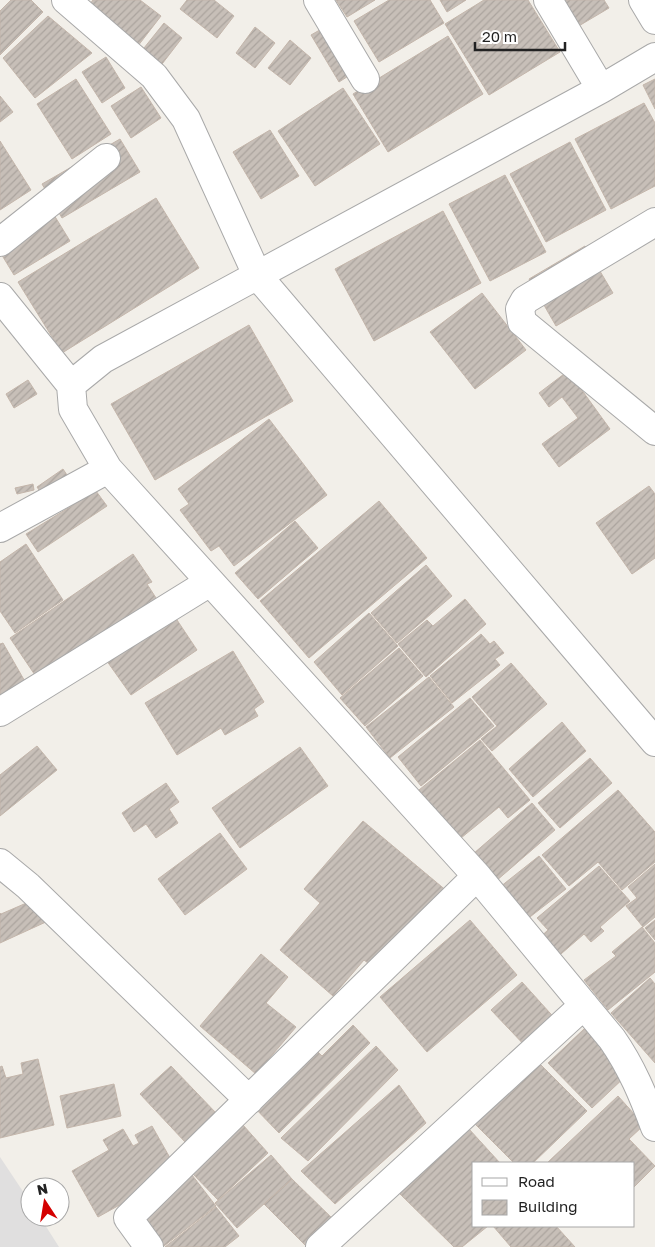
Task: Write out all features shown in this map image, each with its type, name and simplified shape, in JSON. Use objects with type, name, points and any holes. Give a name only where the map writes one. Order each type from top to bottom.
[{"type":"street","points":[[66,0],[154,76],[186,119],[257,275],[655,742]]},
{"type":"street","points":[[318,0],[366,78]]},
{"type":"street","points":[[548,0],[601,89]]},
{"type":"street","points":[[643,0],[655,20]]},
{"type":"street","points":[[71,385],[103,359],[601,89],[655,57]]},
{"type":"street","points":[[0,242],[106,158]]},
{"type":"street","points":[[655,222],[525,300],[520,309],[522,322],[655,431]]},
{"type":"street","points":[[0,297],[71,385],[73,409],[108,469],[477,876],[612,1039],[650,1095],[655,1127]]},
{"type":"street","points":[[0,528],[108,469]]},
{"type":"street","points":[[0,712],[210,582]]},
{"type":"street","points":[[0,863],[28,886],[249,1100]]},
{"type":"street","points":[[149,1247],[128,1218],[477,876]]},
{"type":"street","points":[[320,1247],[584,1005]]},
{"type":"shaded area","points":[[0,1157],[20,1187],[20,1227],[46,1227],[59,1247],[0,1247]]},
{"type":"building","points":[[11,0],[31,0],[43,12],[0,55],[0,11]]},
{"type":"building","points":[[93,0],[140,0],[161,16],[134,51],[84,11]]},
{"type":"building","points":[[187,0],[214,0],[234,16],[217,38],[180,9]]},
{"type":"building","points":[[336,0],[375,0],[347,17]]},
{"type":"building","points":[[389,0],[430,0],[444,23],[379,62],[354,21]]},
{"type":"building","points":[[440,0],[466,0],[447,12]]},
{"type":"building","points":[[484,0],[528,0],[560,52],[489,95],[445,24]]},
{"type":"building","points":[[561,0],[604,0],[609,8],[577,27]]},
{"type":"building","points":[[48,16],[92,53],[35,98],[3,58]]},
{"type":"building","points":[[339,19],[367,64],[339,82],[311,35]]},
{"type":"building","points":[[164,23],[182,38],[159,68],[140,53]]},
{"type":"building","points":[[255,27],[275,43],[255,68],[236,53]]},
{"type":"building","points":[[448,36],[483,94],[388,152],[353,94]]},
{"type":"building","points":[[290,40],[311,58],[290,85],[268,68]]},
{"type":"building","points":[[106,57],[125,88],[102,103],[82,72]]},
{"type":"building","points":[[76,79],[111,134],[72,159],[37,104]]},
{"type":"building","points":[[655,79],[655,109],[643,85]]},
{"type":"building","points":[[141,87],[161,118],[131,138],[111,106]]},
{"type":"building","points":[[343,88],[380,144],[315,186],[278,131]]},
{"type":"building","points":[[0,96],[13,112],[0,122]]},
{"type":"building","points":[[644,103],[655,123],[655,186],[611,209],[575,139]]},
{"type":"building","points":[[270,130],[299,176],[261,199],[233,152]]},
{"type":"building","points":[[120,139],[140,172],[62,218],[42,184]]},
{"type":"building","points":[[0,141],[31,190],[0,210]]},
{"type":"building","points":[[570,142],[606,210],[546,242],[510,174]]},
{"type":"building","points":[[505,175],[546,252],[490,281],[449,204]]},
{"type":"building","points":[[156,198],[199,268],[62,353],[18,282]]},
{"type":"building","points":[[443,211],[481,283],[374,341],[335,269]]},
{"type":"building","points":[[54,215],[70,241],[14,275],[0,252]]},
{"type":"building","points":[[585,246],[613,293],[556,326],[529,279]]},
{"type":"building","points":[[482,293],[526,350],[475,389],[430,332]]},
{"type":"building","points":[[249,325],[293,401],[155,480],[111,404]]},
{"type":"building","points":[[568,371],[610,429],[559,467],[542,444],[578,418],[562,397],[549,407],[539,393]]},
{"type":"building","points":[[28,380],[37,394],[14,408],[6,394]]},
{"type":"building","points":[[269,419],[327,495],[234,566],[219,546],[211,551],[180,510],[189,504],[178,489]]},
{"type":"building","points":[[63,469],[71,481],[45,499],[37,487]]},
{"type":"building","points":[[33,484],[34,490],[17,494],[15,488]]},
{"type":"building","points":[[649,486],[655,494],[655,558],[632,574],[596,523]]},
{"type":"building","points":[[96,491],[107,506],[38,552],[26,534]]},
{"type":"building","points":[[379,501],[427,558],[309,658],[260,601]]},
{"type":"building","points":[[295,521],[318,548],[258,599],[235,573]]},
{"type":"building","points":[[26,544],[63,600],[15,633],[0,611],[0,562]]},
{"type":"building","points":[[133,554],[152,582],[147,584],[158,601],[41,684],[10,638]]},
{"type":"building","points":[[426,565],[452,596],[397,643],[371,613]]},
{"type":"building","points":[[465,599],[486,624],[426,677],[398,644],[427,620],[433,626]]},
{"type":"building","points":[[171,611],[197,650],[131,695],[104,657]]},
{"type":"building","points":[[369,613],[398,646],[342,695],[314,662]]},
{"type":"building","points":[[481,634],[490,644],[494,641],[504,653],[495,659],[500,665],[452,703],[430,676]]},
{"type":"building","points":[[3,643],[27,685],[0,700],[0,644]]},
{"type":"building","points":[[399,648],[423,676],[365,726],[340,698]]},
{"type":"building","points":[[233,651],[264,702],[254,709],[258,716],[225,735],[221,728],[177,755],[145,703]]},
{"type":"building","points":[[511,663],[547,704],[492,751],[481,739],[497,726],[472,697]]},
{"type":"building","points":[[429,677],[454,707],[390,758],[366,727]]},
{"type":"building","points":[[470,698],[494,726],[421,786],[398,757]]},
{"type":"building","points":[[562,722],[586,751],[533,797],[509,769]]},
{"type":"building","points":[[480,740],[530,800],[508,818],[499,807],[461,838],[419,790]]},
{"type":"building","points":[[37,746],[57,770],[0,816],[0,775]]},
{"type":"building","points":[[300,747],[328,786],[240,848],[212,808]]},
{"type":"building","points":[[590,758],[612,783],[560,828],[538,803]]},
{"type":"building","points":[[166,783],[179,802],[169,809],[178,823],[156,838],[146,824],[134,832],[122,813]]},
{"type":"building","points":[[618,790],[655,832],[655,862],[622,890],[598,862],[569,886],[542,855]]},
{"type":"building","points":[[532,803],[555,830],[496,881],[473,854]]},
{"type":"building","points":[[363,821],[448,892],[373,967],[364,960],[333,996],[280,950],[320,903],[304,889]]},
{"type":"building","points":[[220,833],[247,869],[185,915],[158,879]]},
{"type":"building","points":[[539,856],[566,889],[526,920],[500,887]]},
{"type":"building","points":[[655,864],[655,917],[643,927],[626,906],[637,898],[628,887]]},
{"type":"building","points":[[599,866],[630,901],[600,927],[604,931],[591,942],[584,934],[554,960],[537,940],[548,930],[537,918]]},
{"type":"building","points":[[38,898],[48,921],[0,943],[0,913]]},
{"type":"building","points":[[470,920],[517,975],[427,1052],[380,997]]},
{"type":"building","points":[[655,920],[655,940],[645,928]]},
{"type":"building","points":[[642,927],[655,943],[655,972],[608,1010],[584,980],[616,956],[612,952]]},
{"type":"building","points":[[261,954],[288,977],[266,1003],[296,1027],[256,1074],[200,1026]]},
{"type":"building","points":[[650,978],[655,984],[655,1063],[611,1013]]},
{"type":"building","points":[[522,982],[559,1023],[529,1050],[491,1010]]},
{"type":"building","points":[[353,1025],[370,1043],[279,1133],[251,1104],[311,1045],[322,1056]]},
{"type":"building","points":[[584,1029],[628,1074],[592,1108],[548,1063]]},
{"type":"building","points":[[376,1046],[398,1070],[308,1161],[281,1138]]},
{"type":"building","points":[[38,1059],[54,1125],[0,1138],[0,1067],[2,1066],[6,1078],[23,1074],[21,1063]]},
{"type":"building","points":[[538,1062],[587,1111],[534,1162],[513,1162],[475,1124]]},
{"type":"building","points":[[171,1066],[217,1114],[186,1143],[140,1094]]},
{"type":"building","points":[[114,1084],[121,1116],[67,1128],[60,1096]]},
{"type":"building","points":[[399,1085],[426,1123],[335,1204],[301,1171]]},
{"type":"building","points":[[618,1096],[644,1125],[629,1139],[655,1166],[635,1186],[635,1162],[548,1162]]},
{"type":"building","points":[[243,1125],[268,1153],[218,1200],[192,1173]]},
{"type":"building","points":[[152,1126],[174,1165],[159,1183],[98,1217],[72,1171],[109,1150],[103,1140],[123,1129],[133,1146],[139,1143],[135,1135]]},
{"type":"building","points":[[469,1129],[499,1162],[472,1162],[472,1227],[487,1227],[462,1247],[454,1247],[400,1194]]},
{"type":"building","points":[[271,1155],[292,1179],[237,1228],[215,1203]]},
{"type":"building","points":[[192,1175],[216,1206],[164,1246],[141,1215]]},
{"type":"building","points":[[292,1179],[336,1222],[307,1247],[264,1204]]},
{"type":"building","points":[[216,1207],[239,1236],[225,1247],[165,1247]]},
{"type":"building","points":[[494,1227],[557,1227],[575,1247],[511,1247]]}]
